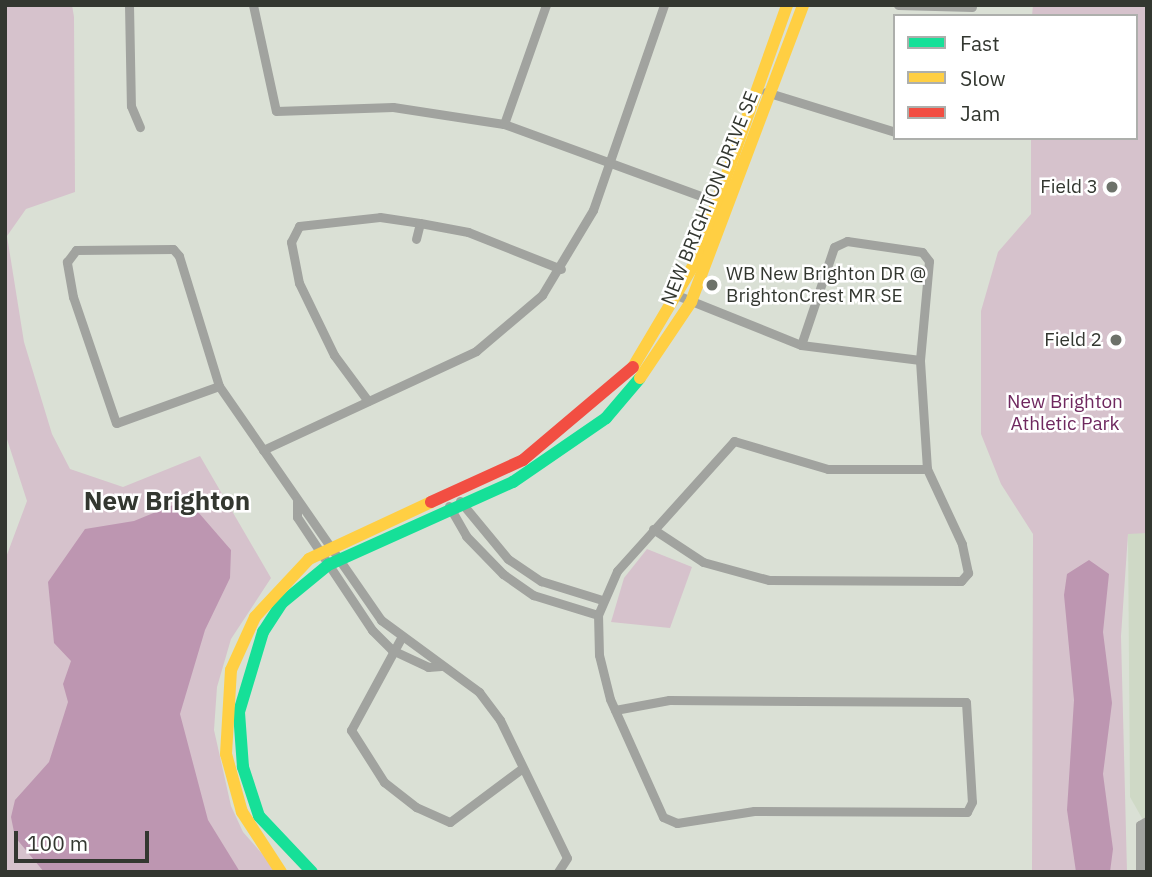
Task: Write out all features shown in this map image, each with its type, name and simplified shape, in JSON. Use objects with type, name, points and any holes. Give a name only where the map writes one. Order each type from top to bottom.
[{"type":"street","points":[[129,5],[131,106],[140,127]]},
{"type":"street","points":[[253,5],[276,111],[393,107],[504,124],[730,207]]},
{"type":"street","points":[[504,124],[546,5]]},
{"type":"street","points":[[263,450],[477,352],[509,329],[561,269],[609,163],[664,5]]},
{"type":"street","name":"NEW BRIGHTON DRIVE SE","points":[[281,872],[257,843],[231,781],[226,700],[231,670],[255,617],[319,552],[523,460],[598,403],[636,364],[685,299],[716,201],[787,5]]},
{"type":"street","name":"NEW BRIGHTON DRIVE SE","points":[[312,872],[259,816],[243,767],[239,712],[263,632],[282,603],[328,565],[513,482],[606,418],[650,366],[730,207],[803,5]]},
{"type":"street","points":[[898,5],[972,10]]},
{"type":"street","points":[[757,89],[893,131]]},
{"type":"street","points":[[368,401],[315,320],[290,242],[299,226],[332,220],[421,223],[468,232],[561,269]]},
{"type":"street","points":[[416,239],[421,223]]},
{"type":"street","points":[[653,529],[703,562],[769,580],[961,581],[968,573],[962,544],[927,469],[920,360],[929,261],[922,252],[847,241],[834,247],[801,345]]},
{"type":"street","points":[[219,386],[116,423],[73,297],[67,262],[76,250],[173,249],[219,386],[297,502],[341,557],[365,599],[401,639],[479,692],[500,720],[521,769],[568,858],[558,872]]},
{"type":"street","points":[[685,299],[801,345],[920,360]]},
{"type":"street","points":[[615,710],[669,701],[966,702],[972,802],[967,812],[754,811],[677,823],[663,817],[615,710],[599,655],[598,615],[602,600],[632,549],[734,441],[828,469],[927,469]]},
{"type":"street","points":[[450,493],[464,504],[509,559],[541,581],[602,600]]},
{"type":"street","points":[[450,493],[449,511],[480,553],[513,581],[561,606],[598,615]]},
{"type":"street","points":[[297,502],[297,517],[355,609],[392,650],[428,667],[441,666]]},
{"type":"street","points":[[401,639],[392,650],[351,730],[384,782],[416,807],[450,821],[521,769]]},
{"type":"street","points":[[1140,872],[1140,825],[1147,821]]},
{"type":"shaded area","points":[[173,505],[192,505],[231,550],[230,578],[205,630],[180,714],[208,820],[240,872],[44,872],[15,837],[11,817],[15,800],[49,762],[68,702],[63,684],[71,661],[54,643],[48,582],[85,529],[134,521]]},
{"type":"shaded area","points":[[1128,533],[1147,533],[1147,827],[1130,797]]},
{"type":"shaded area","points":[[1089,560],[1109,574],[1103,632],[1112,703],[1103,774],[1113,849],[1110,872],[1076,872],[1067,810],[1074,700],[1064,595],[1067,574]]},
{"type":"green space","points":[[5,5],[72,5],[74,17],[75,192],[26,209],[7,236],[24,342],[52,434],[70,469],[123,487],[200,456],[271,578],[231,639],[217,687],[214,730],[231,806],[243,832],[278,872],[5,872],[5,560],[27,501],[5,433]]},
{"type":"green space","name":"New Brighton Athletic Park","points":[[1033,5],[1147,5],[1147,533],[1128,534],[1121,636],[1127,872],[1032,872],[1033,534],[1001,484],[981,434],[981,311],[998,252],[1031,214],[1031,140],[1138,140],[1138,14],[1032,14]]},
{"type":"green space","points":[[647,549],[692,567],[670,628],[611,622],[624,578]]},
{"type":"traffic: fast","points":[[312,872],[259,816],[243,767],[239,712],[263,632],[282,603],[328,565],[513,482],[606,418],[640,378]]},
{"type":"traffic: slow","points":[[633,367],[696,261],[787,5]]},
{"type":"traffic: slow","points":[[640,378],[691,302],[803,5]]},
{"type":"traffic: slow","points":[[281,872],[242,812],[226,754],[231,670],[255,617],[309,559],[431,502]]},
{"type":"traffic: jam","points":[[431,502],[523,460],[633,367]]},
{"type":"place","name":"Field 3","points":[[1112,187]]},
{"type":"place","name":"WB New Brighton DR @ BrightonCrest MR SE","points":[[712,285]]},
{"type":"place","name":"Field 2","points":[[1116,340]]},
{"type":"district","name":"New Brighton","points":[[167,501]]}]
